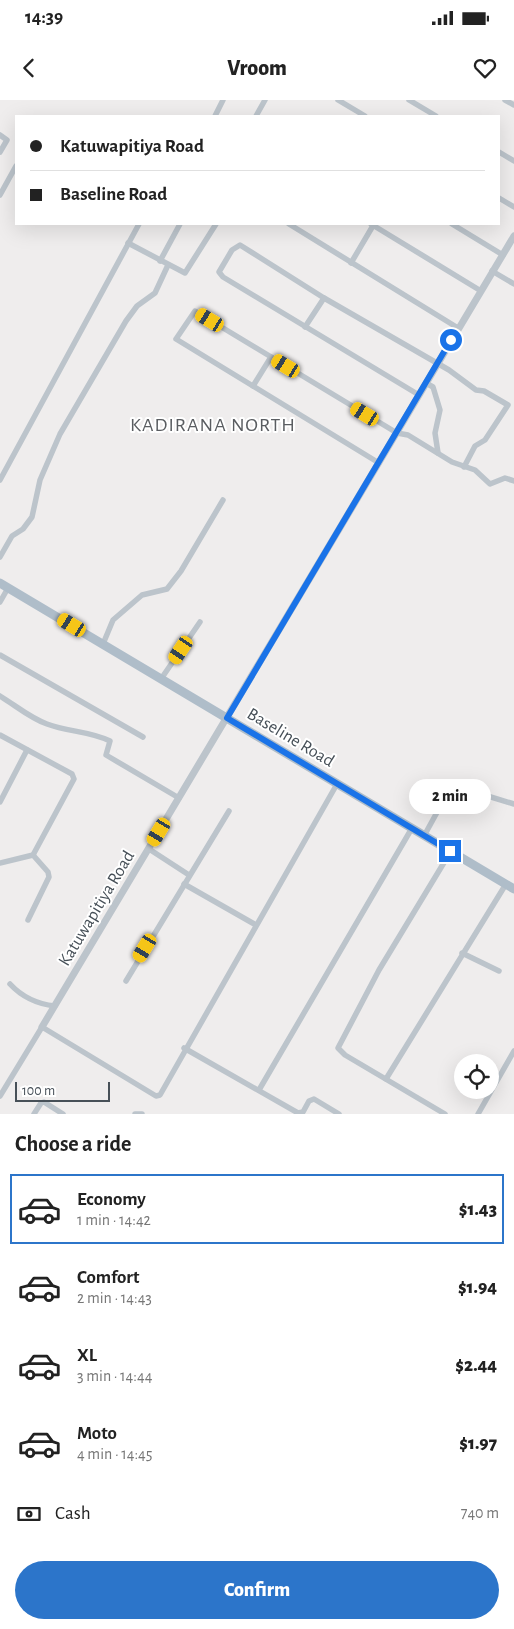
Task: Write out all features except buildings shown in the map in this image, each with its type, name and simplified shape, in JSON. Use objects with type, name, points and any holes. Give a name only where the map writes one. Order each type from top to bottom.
[{"type":"main road","name":"Baseline Road","points":[[4,585],[514,889]]},
{"type":"street","points":[[215,115],[223,100]]},
{"type":"street","points":[[257,115],[265,100]]},
{"type":"street","points":[[338,100],[363,115]]},
{"type":"street","points":[[408,100],[434,115]]},
{"type":"street","points":[[505,100],[514,105]]},
{"type":"street","points":[[0,135],[7,140],[0,152]]},
{"type":"street","points":[[500,153],[514,161]]},
{"type":"street","points":[[0,195],[15,168]]},
{"type":"street","points":[[500,199],[514,207]]},
{"type":"street","points":[[0,480],[138,225]]},
{"type":"street","points":[[160,261],[179,225]]},
{"type":"street","points":[[128,243],[181,273],[187,273],[215,225]]},
{"type":"street","points":[[291,225],[458,328]]},
{"type":"street","points":[[351,263],[372,225]]},
{"type":"street","points":[[375,225],[481,291]]},
{"type":"street","points":[[454,225],[503,255]]},
{"type":"street","name":"Katuwapitiya Road","points":[[42,1027],[514,236]]},
{"type":"street","points":[[419,395],[220,274],[219,272],[225,260],[236,246],[240,245],[324,298],[438,363],[476,390],[484,391],[508,405],[485,440],[475,446],[464,467]]},
{"type":"street","points":[[0,557],[12,536],[23,529],[32,517],[40,480],[60,434],[126,322],[137,306],[155,293],[168,265]]},
{"type":"street","points":[[492,272],[514,284]]},
{"type":"street","points":[[305,327],[324,298]]},
{"type":"street","points":[[379,464],[176,339],[195,311],[397,433],[408,435],[464,467],[475,470],[490,484],[505,478],[514,481]]},
{"type":"street","points":[[253,386],[271,357]]},
{"type":"street","points":[[426,383],[433,387],[440,410],[435,433],[438,453]]},
{"type":"street","points":[[103,644],[113,620],[142,596],[168,588],[181,571],[223,500]]},
{"type":"street","points":[[0,602],[4,585]]},
{"type":"street","points":[[161,679],[200,622]]},
{"type":"street","points":[[0,655],[143,737]]},
{"type":"street","points":[[0,696],[45,724],[82,733],[95,734],[110,741],[106,755],[179,798]]},
{"type":"street","points":[[0,735],[72,774],[74,779],[33,855],[3,862],[0,869]]},
{"type":"street","points":[[0,802],[27,750]]},
{"type":"street","points":[[0,1096],[42,1027],[156,1096],[160,1095],[184,1048],[337,784]]},
{"type":"street","points":[[424,836],[452,785],[514,804]]},
{"type":"street","points":[[126,980],[229,811]]},
{"type":"street","points":[[259,1090],[412,828]]},
{"type":"street","points":[[149,849],[189,875]]},
{"type":"street","points":[[445,1114],[345,1055],[338,1048],[379,970],[450,851]]},
{"type":"street","points":[[28,920],[49,876],[43,865],[33,855]]},
{"type":"street","points":[[184,884],[256,925]]},
{"type":"street","points":[[386,1079],[506,884]]},
{"type":"street","points":[[462,953],[499,971]]},
{"type":"street","points":[[10,984],[24,996],[45,1005],[55,1006]]},
{"type":"street","points":[[184,1048],[298,1114],[303,1112],[309,1101],[314,1099],[338,1114]]},
{"type":"street","points":[[478,1114],[514,1051]]},
{"type":"street","points":[[34,1114],[41,1103],[44,1102],[63,1114]]},
{"type":"street","points":[[135,1114],[142,1114]]},
{"type":"district","name":"KADIRANA NORTH","points":[[213,424]]},
{"type":"route","points":[[450,851],[227,718],[340,531],[451,340]]}]
